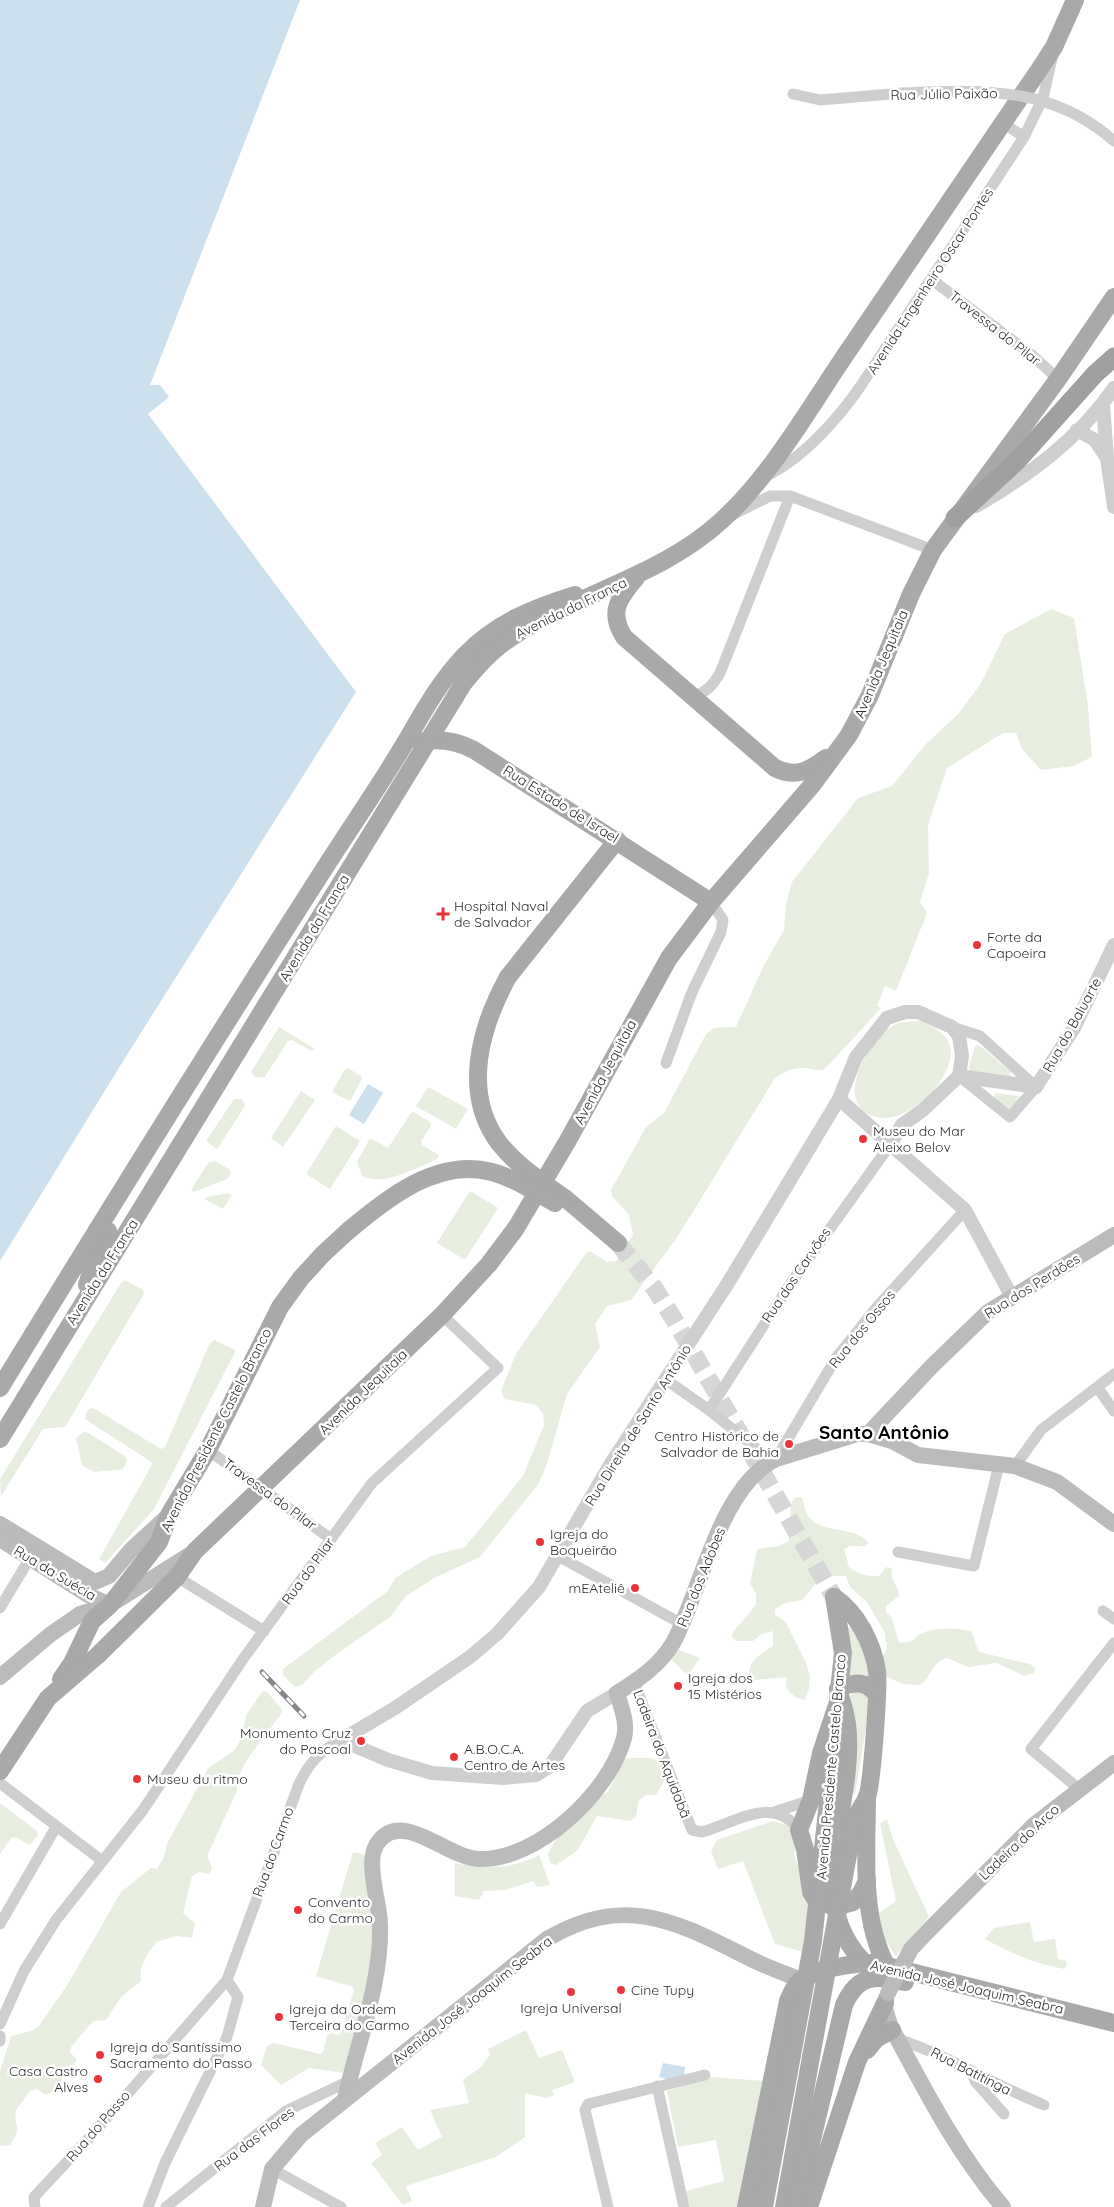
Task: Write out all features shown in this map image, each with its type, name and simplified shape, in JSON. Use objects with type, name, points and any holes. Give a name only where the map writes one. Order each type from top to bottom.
[{"type":"highway","points":[[956,518],[1018,460],[1071,400],[1114,357]]},
{"type":"main road","name":"Avenida Engenheiro Oscar Pontes","points":[[640,574],[686,548],[722,520],[758,480],[795,430],[1054,47],[1075,0]]},
{"type":"main road","name":"Avenida Jequitaia","points":[[0,1771],[48,1698],[98,1655],[177,1577],[196,1551],[442,1315],[489,1264],[516,1228],[567,1142],[650,989],[674,950],[711,902],[813,784],[841,747],[870,695],[911,594],[933,550],[1058,379],[1114,297]]},
{"type":"main road","points":[[640,574],[618,602],[615,614],[624,637],[775,768],[792,774],[808,772],[841,747]]},
{"type":"main road","name":"Avenida da França","points":[[0,1439],[463,684],[480,662],[501,644],[544,619],[640,574]]},
{"type":"main road","name":"Avenida da França","points":[[0,1388],[248,986],[401,750],[433,694],[463,657],[484,637],[515,617],[537,606],[640,574]]},
{"type":"main road","name":"Rua Estado de Israel","points":[[401,750],[415,743],[429,740],[462,744],[617,840],[711,902]]},
{"type":"main road","name":"Avenida Presidente Castelo Branco","points":[[617,840],[508,976],[490,1014],[481,1045],[478,1081],[482,1104],[498,1142],[515,1161],[563,1203],[618,1243]]},
{"type":"main road","name":"Avenida Presidente Castelo Branco","points":[[48,1698],[72,1664],[92,1621],[110,1605],[158,1542],[169,1515],[208,1450],[280,1307],[301,1278],[323,1254],[376,1209],[421,1180],[440,1173],[460,1170],[492,1172],[563,1203]]},
{"type":"main road","points":[[85,1299],[91,1270],[115,1215],[120,1192]]},
{"type":"main road","name":"Rua dos Perdões","points":[[868,1434],[988,1312],[1114,1236]]},
{"type":"main road","points":[[892,1441],[893,1408]]},
{"type":"main road","name":"Rua dos Adobes","points":[[616,1694],[634,1682],[664,1656],[682,1624],[710,1550],[725,1519],[746,1485],[774,1460],[857,1434],[868,1434]]},
{"type":"main road","points":[[868,1434],[892,1441],[918,1454],[1007,1465],[1057,1482],[1114,1524]]},
{"type":"main road","name":"Rua da Suécia","points":[[0,1524],[94,1582],[109,1576],[131,1550],[169,1515]]},
{"type":"main road","name":"Rua da Suécia","points":[[0,1539],[88,1594],[110,1605]]},
{"type":"main road","points":[[0,1677],[51,1634],[80,1614],[110,1605],[196,1551]]},
{"type":"main road","name":"Avenida Presidente Castelo Branco","points":[[764,2207],[814,1932],[843,1653],[834,1597],[846,1605],[870,1645],[877,1672],[868,1796],[855,1817],[784,2207]]},
{"type":"main road","points":[[867,1881],[856,1899],[835,1907],[823,1903],[812,1896],[805,1849],[799,1830],[811,1800],[821,1753],[838,1695],[859,1684],[871,1687],[876,1694]]},
{"type":"main road","points":[[345,2099],[379,1954],[379,1911],[372,1859],[375,1846],[385,1834],[392,1831],[406,1830],[458,1854],[480,1859],[507,1856],[542,1840],[581,1806],[597,1788],[619,1752],[625,1726],[616,1694]]},
{"type":"main road","points":[[838,1695],[846,1715],[848,1763],[832,1874],[835,1907],[852,1950],[864,1963]]},
{"type":"main road","name":"Ladeira do Arco","points":[[886,1984],[911,1949],[1035,1824],[1109,1767]]},
{"type":"main road","points":[[868,1796],[867,1881],[874,1938],[886,1984],[887,2017],[948,2132],[1003,2207]]},
{"type":"main road","name":"Avenida José Joaquim Seabra","points":[[264,2207],[272,2170],[301,2135],[547,1939],[590,1919],[633,1914],[671,1922],[801,1980],[827,1970],[864,1963],[886,1984],[1114,2023]]},
{"type":"main road","name":"Avenida José Joaquim Seabra","points":[[844,2005],[857,1985],[871,1978],[886,1984],[1114,2034]]},
{"type":"main road","points":[[746,2207],[788,2001],[793,1988],[801,1980],[833,1991],[844,2005],[840,2029],[796,2207]]},
{"type":"main road","points":[[809,2207],[857,2062],[886,1984]]},
{"type":"main road","points":[[784,2020],[793,2011],[810,2006],[829,2012],[840,2029]]},
{"type":"main road","points":[[857,2062],[876,2039],[895,2034]]},
{"type":"street","name":"Avenida Engenheiro Oscar Pontes","points":[[758,480],[787,464],[843,412],[1024,137],[1044,98],[1054,47]]},
{"type":"street","name":"Rua Júlio Paixão","points":[[793,94],[820,100],[903,93],[993,91],[1033,97],[1072,111],[1114,141]]},
{"type":"street","points":[[1003,123],[1024,137]]},
{"type":"street","name":"Travessa do Pilar","points":[[931,279],[1032,355],[1058,379]]},
{"type":"street","points":[[956,518],[1023,477],[1077,430],[1103,404],[1114,388]]},
{"type":"street","points":[[1103,404],[1107,458],[1114,507]]},
{"type":"street","points":[[1077,430],[1095,440],[1101,446],[1107,458]]},
{"type":"street","points":[[722,520],[770,496],[790,496],[933,550]]},
{"type":"street","points":[[692,696],[701,694],[709,688],[720,673],[790,496]]},
{"type":"street","points":[[666,1063],[692,992],[721,932],[723,920],[711,902]]},
{"type":"street","name":"Rua do Baluarte","points":[[959,1076],[1036,1087],[1074,1028],[1098,972],[1114,945]]},
{"type":"street","name":"Rua Direita de Santo Antônio","points":[[340,1740],[395,1708],[470,1657],[520,1610],[539,1587],[610,1465],[728,1283],[839,1099],[856,1057],[887,1018],[905,1012],[918,1012],[952,1027]]},
{"type":"street","points":[[952,1027],[980,1036],[1036,1087],[1010,1117],[959,1076]]},
{"type":"street","points":[[890,1145],[902,1125],[959,1076],[962,1044],[952,1027]]},
{"type":"street","points":[[839,1099],[965,1210],[1012,1297]]},
{"type":"street","name":"Rua dos Carvões","points":[[709,1410],[791,1283],[890,1145]]},
{"type":"street","name":"Rua dos Ossos","points":[[774,1460],[836,1358],[877,1307],[965,1210]]},
{"type":"street","name":"Rua do Pilar","points":[[0,2024],[29,1964],[56,1920],[166,1778],[264,1631],[372,1483],[498,1368],[442,1315]]},
{"type":"street","points":[[898,1552],[974,1566],[1007,1465],[1041,1430],[1114,1374]]},
{"type":"street","points":[[665,1379],[774,1460]]},
{"type":"street","points":[[1098,1388],[1114,1411]]},
{"type":"street","name":"Travessa do Pilar","points":[[208,1450],[331,1538]]},
{"type":"street","points":[[558,1556],[682,1624]]},
{"type":"street","points":[[0,1608],[30,1558]]},
{"type":"street","points":[[177,1577],[264,1631]]},
{"type":"street","points":[[1103,1610],[1114,1619]]},
{"type":"street","points":[[1079,1789],[1031,1749],[1114,1643]]},
{"type":"street","name":"Ladeira do Aquidabã","points":[[634,1682],[692,1830],[702,1832],[759,1812],[774,1812],[811,1800]]},
{"type":"street","points":[[340,1740],[388,1760],[432,1773],[503,1778],[536,1775],[550,1766],[587,1711],[616,1694]]},
{"type":"street","name":"Rua do Carmo","points":[[227,1980],[299,1784],[316,1756],[325,1748],[340,1740]]},
{"type":"street","points":[[1109,1767],[1114,1756]]},
{"type":"street","points":[[0,1783],[102,1860]]},
{"type":"street","points":[[774,1812],[792,1821],[799,1830]]},
{"type":"street","points":[[0,1924],[56,1827]]},
{"type":"street","points":[[148,2207],[165,2163],[227,2037],[238,1997],[227,1980]]},
{"type":"street","name":"Rua do Passo","points":[[35,2207],[34,2197],[90,2138],[227,1980]]},
{"type":"street","name":"Rua Batitinga","points":[[895,2034],[1012,2092],[1044,2105]]},
{"type":"street","points":[[970,2070],[975,2081],[1004,2114]]},
{"type":"street","points":[[608,2207],[586,2110],[590,2103],[705,2075]]},
{"type":"street","name":"Rua das Flores","points":[[166,2207],[286,2111],[349,2081]]},
{"type":"street","points":[[657,2086],[684,2207]]},
{"type":"street","points":[[272,2170],[341,2207]]},
{"type":"shaded area","points":[[1051,609],[1074,618],[1088,706],[1092,757],[1073,766],[1041,770],[1022,749],[1016,733],[1003,733],[947,768],[928,825],[929,873],[920,902],[927,913],[896,991],[885,986],[877,1006],[881,1008],[826,1068],[817,1070],[795,1069],[784,1072],[775,1078],[678,1236],[631,1300],[607,1306],[595,1324],[600,1347],[567,1394],[546,1467],[537,1486],[480,1557],[436,1577],[406,1596],[390,1617],[338,1653],[315,1671],[303,1684],[295,1687],[283,1675],[283,1669],[388,1591],[395,1578],[431,1556],[465,1547],[523,1476],[544,1425],[543,1414],[536,1405],[505,1399],[501,1391],[516,1354],[586,1253],[590,1251],[607,1262],[616,1261],[633,1235],[629,1215],[612,1196],[611,1190],[646,1127],[664,1113],[706,1034],[714,1028],[736,1027],[764,965],[784,930],[786,905],[792,882],[858,798],[892,786],[926,744],[958,714],[980,685],[1005,634]]},
{"type":"shaded area","points":[[920,1021],[939,1031],[948,1041],[951,1054],[947,1069],[938,1084],[926,1098],[911,1109],[895,1116],[879,1118],[865,1112],[858,1103],[855,1091],[861,1065],[868,1052],[885,1031],[894,1025]]},
{"type":"shaded area","points":[[279,1027],[315,1049],[311,1051],[292,1040],[288,1041],[264,1078],[255,1077],[251,1072]]},
{"type":"shaded area","points":[[979,1045],[1011,1072],[1009,1077],[971,1071],[969,1068],[975,1046]]},
{"type":"shaded area","points":[[348,1068],[362,1077],[350,1101],[333,1093],[345,1069]]},
{"type":"shaded area","points":[[428,1087],[468,1109],[456,1129],[416,1106]]},
{"type":"shaded area","points":[[301,1091],[315,1100],[283,1147],[271,1138]]},
{"type":"shaded area","points":[[996,1093],[1020,1096],[1011,1109],[1007,1110],[994,1097]]},
{"type":"shaded area","points":[[234,1099],[242,1099],[245,1106],[217,1149],[206,1141]]},
{"type":"shaded area","points":[[414,1112],[430,1122],[431,1126],[421,1141],[422,1145],[439,1155],[437,1159],[390,1178],[371,1179],[362,1176],[357,1162],[370,1138],[388,1148],[411,1113]]},
{"type":"shaded area","points":[[336,1126],[360,1141],[330,1189],[306,1174]]},
{"type":"shaded area","points":[[215,1161],[229,1169],[231,1173],[227,1179],[194,1192],[191,1190],[209,1162]]},
{"type":"shaded area","points":[[470,1191],[498,1208],[465,1260],[437,1243]]},
{"type":"shaded area","points":[[228,1193],[232,1195],[223,1209],[204,1199],[206,1197]]},
{"type":"shaded area","points":[[125,1280],[143,1290],[144,1294],[65,1427],[43,1429],[1,1496],[0,1479],[121,1283]]},
{"type":"shaded area","points":[[214,1340],[236,1350],[154,1509],[105,1563],[99,1559],[153,1463],[85,1419],[86,1412],[91,1408],[95,1409],[161,1449],[165,1447],[209,1345]]},
{"type":"shaded area","points":[[85,1431],[125,1456],[127,1461],[123,1469],[94,1472],[82,1465],[76,1438]]},
{"type":"shaded area","points":[[796,1497],[802,1497],[806,1512],[818,1524],[854,1533],[868,1542],[866,1546],[850,1546],[844,1549],[849,1567],[856,1572],[871,1576],[879,1576],[886,1567],[892,1569],[892,1578],[898,1589],[899,1596],[886,1606],[886,1612],[892,1618],[899,1643],[912,1641],[917,1636],[931,1630],[947,1628],[971,1631],[979,1652],[1030,1664],[1035,1668],[1034,1673],[1024,1676],[997,1663],[968,1667],[947,1658],[934,1666],[927,1679],[920,1685],[903,1684],[883,1675],[881,1659],[887,1649],[885,1633],[867,1602],[850,1587],[846,1576],[835,1576],[819,1580],[802,1600],[785,1603],[775,1609],[775,1615],[785,1621],[806,1663],[810,1676],[809,1689],[805,1700],[795,1697],[786,1688],[787,1677],[754,1680],[749,1677],[750,1666],[753,1662],[773,1646],[773,1631],[762,1634],[753,1641],[736,1641],[732,1637],[733,1632],[756,1605],[756,1594],[750,1583],[757,1549],[779,1546],[789,1541],[791,1507],[792,1501]]},
{"type":"shaded area","points":[[851,1626],[864,1652],[871,1681],[845,1680],[846,1630]]},
{"type":"shaded area","points":[[677,1649],[700,1658],[688,1676],[671,1659]]},
{"type":"shaded area","points":[[263,1691],[267,1692],[282,1709],[281,1714],[248,1758],[239,1775],[237,1791],[207,1856],[212,1867],[210,1874],[199,1872],[192,1876],[183,1913],[195,1923],[192,1938],[177,1936],[156,1942],[142,1965],[141,1981],[121,1997],[106,2020],[93,2021],[71,2047],[70,2052],[77,2060],[53,2091],[46,2095],[37,2089],[30,2091],[16,2110],[17,2130],[14,2138],[10,2145],[0,2146],[0,2072],[11,2036],[31,2031],[39,2026],[68,1984],[121,1892],[151,1868],[157,1869],[164,1857],[167,1844],[208,1768],[235,1750],[242,1736],[246,1715]]},
{"type":"shaded area","points":[[865,1691],[871,1696],[855,1794],[851,1794],[849,1698],[854,1692]]},
{"type":"shaded area","points":[[628,1758],[650,1758],[659,1761],[667,1776],[656,1795],[646,1795],[638,1801],[636,1817],[630,1821],[597,1816],[577,1851],[556,1865],[550,1863],[548,1854],[561,1829],[608,1791],[613,1782],[618,1762]]},
{"type":"shaded area","points":[[0,1803],[37,1831],[38,1835],[30,1845],[15,1837],[11,1838],[0,1854]]},
{"type":"shaded area","points":[[887,1819],[892,1837],[929,1917],[896,1956],[884,1938],[879,1913],[896,1901],[880,1823]]},
{"type":"shaded area","points":[[773,1821],[790,1826],[797,1837],[794,1855],[812,1903],[804,1952],[775,1944],[743,1861],[718,1869],[711,1851],[717,1840]]},
{"type":"shaded area","points":[[353,1852],[365,1855],[375,1914],[374,1953],[346,2070],[344,2073],[309,2068],[281,2085],[261,2065],[267,2046],[274,2043],[320,2054],[323,2052],[327,2036],[331,2033],[338,2035],[341,2033],[354,1990],[353,1987],[316,1976]]},
{"type":"shaded area","points":[[539,1855],[550,1885],[537,1887],[533,1881],[505,1890],[484,1891],[479,1900],[455,1896],[455,1863],[476,1867],[498,1867],[519,1863]]},
{"type":"shaded area","points":[[1030,1922],[1034,1942],[1055,1939],[1058,1959],[1067,1961],[1065,1969],[1024,1957],[985,1939],[994,1928]]},
{"type":"shaded area","points":[[526,2030],[539,2058],[562,2050],[575,2082],[552,2090],[554,2095],[546,2098],[525,2093],[525,2137],[496,2157],[406,2186],[412,2201],[403,2205],[371,2163],[382,2155],[375,2143],[402,2127],[418,2150],[442,2137],[430,2110],[469,2103],[463,2080],[481,2067],[490,2055],[488,2049]]},
{"type":"shaded area","points":[[712,2077],[764,2081],[740,2207],[690,2207],[686,2191],[724,2181],[716,2140],[678,2147],[667,2091]]},
{"type":"water","points":[[0,0],[300,0],[150,385],[160,385],[169,397],[148,414],[356,692],[125,1058],[0,1261]]},
{"type":"water","points":[[368,1084],[383,1093],[364,1124],[349,1115]]},
{"type":"water","points":[[663,2063],[685,2067],[684,2077],[670,2080],[659,2077]]},
{"type":"tunnel","points":[[618,1243],[655,1289],[675,1321],[834,1597]]},
{"type":"railway","points":[[262,1672],[304,1716]]},
{"type":"place","name":"Hospital Naval de Salvador","points":[[443,914]]},
{"type":"place","name":"Forte da Capoeira","points":[[977,945]]},
{"type":"place","name":"Museu do Mar Aleixo Belov","points":[[863,1139]]},
{"type":"place","name":"Centro Histórico de Salvador de Bahia","points":[[789,1444]]},
{"type":"place","name":"Igreja do Boqueirão","points":[[540,1542]]},
{"type":"place","name":"mEAteliê","points":[[635,1588]]},
{"type":"place","name":"Igreja dos 15 Mistérios","points":[[678,1686]]},
{"type":"place","name":"Monumento Cruz do Pascoal","points":[[361,1741]]},
{"type":"place","name":"A.B.O.C.A. Centro de Artes","points":[[454,1757]]},
{"type":"place","name":"Museu du ritmo","points":[[137,1779]]},
{"type":"place","name":"Convento do Carmo","points":[[298,1910]]},
{"type":"place","name":"Cine Tupy","points":[[621,1990]]},
{"type":"place","name":"Igreja Universal","points":[[571,1992]]},
{"type":"place","name":"Igreja da Ordem Terceira do Carmo","points":[[279,2017]]},
{"type":"place","name":"Igreja do Santíssimo Sacramento do Passo","points":[[100,2055]]},
{"type":"place","name":"Casa Castro Alves","points":[[98,2079]]},
{"type":"district","name":"Santo Antônio","points":[[884,1432]]}]
